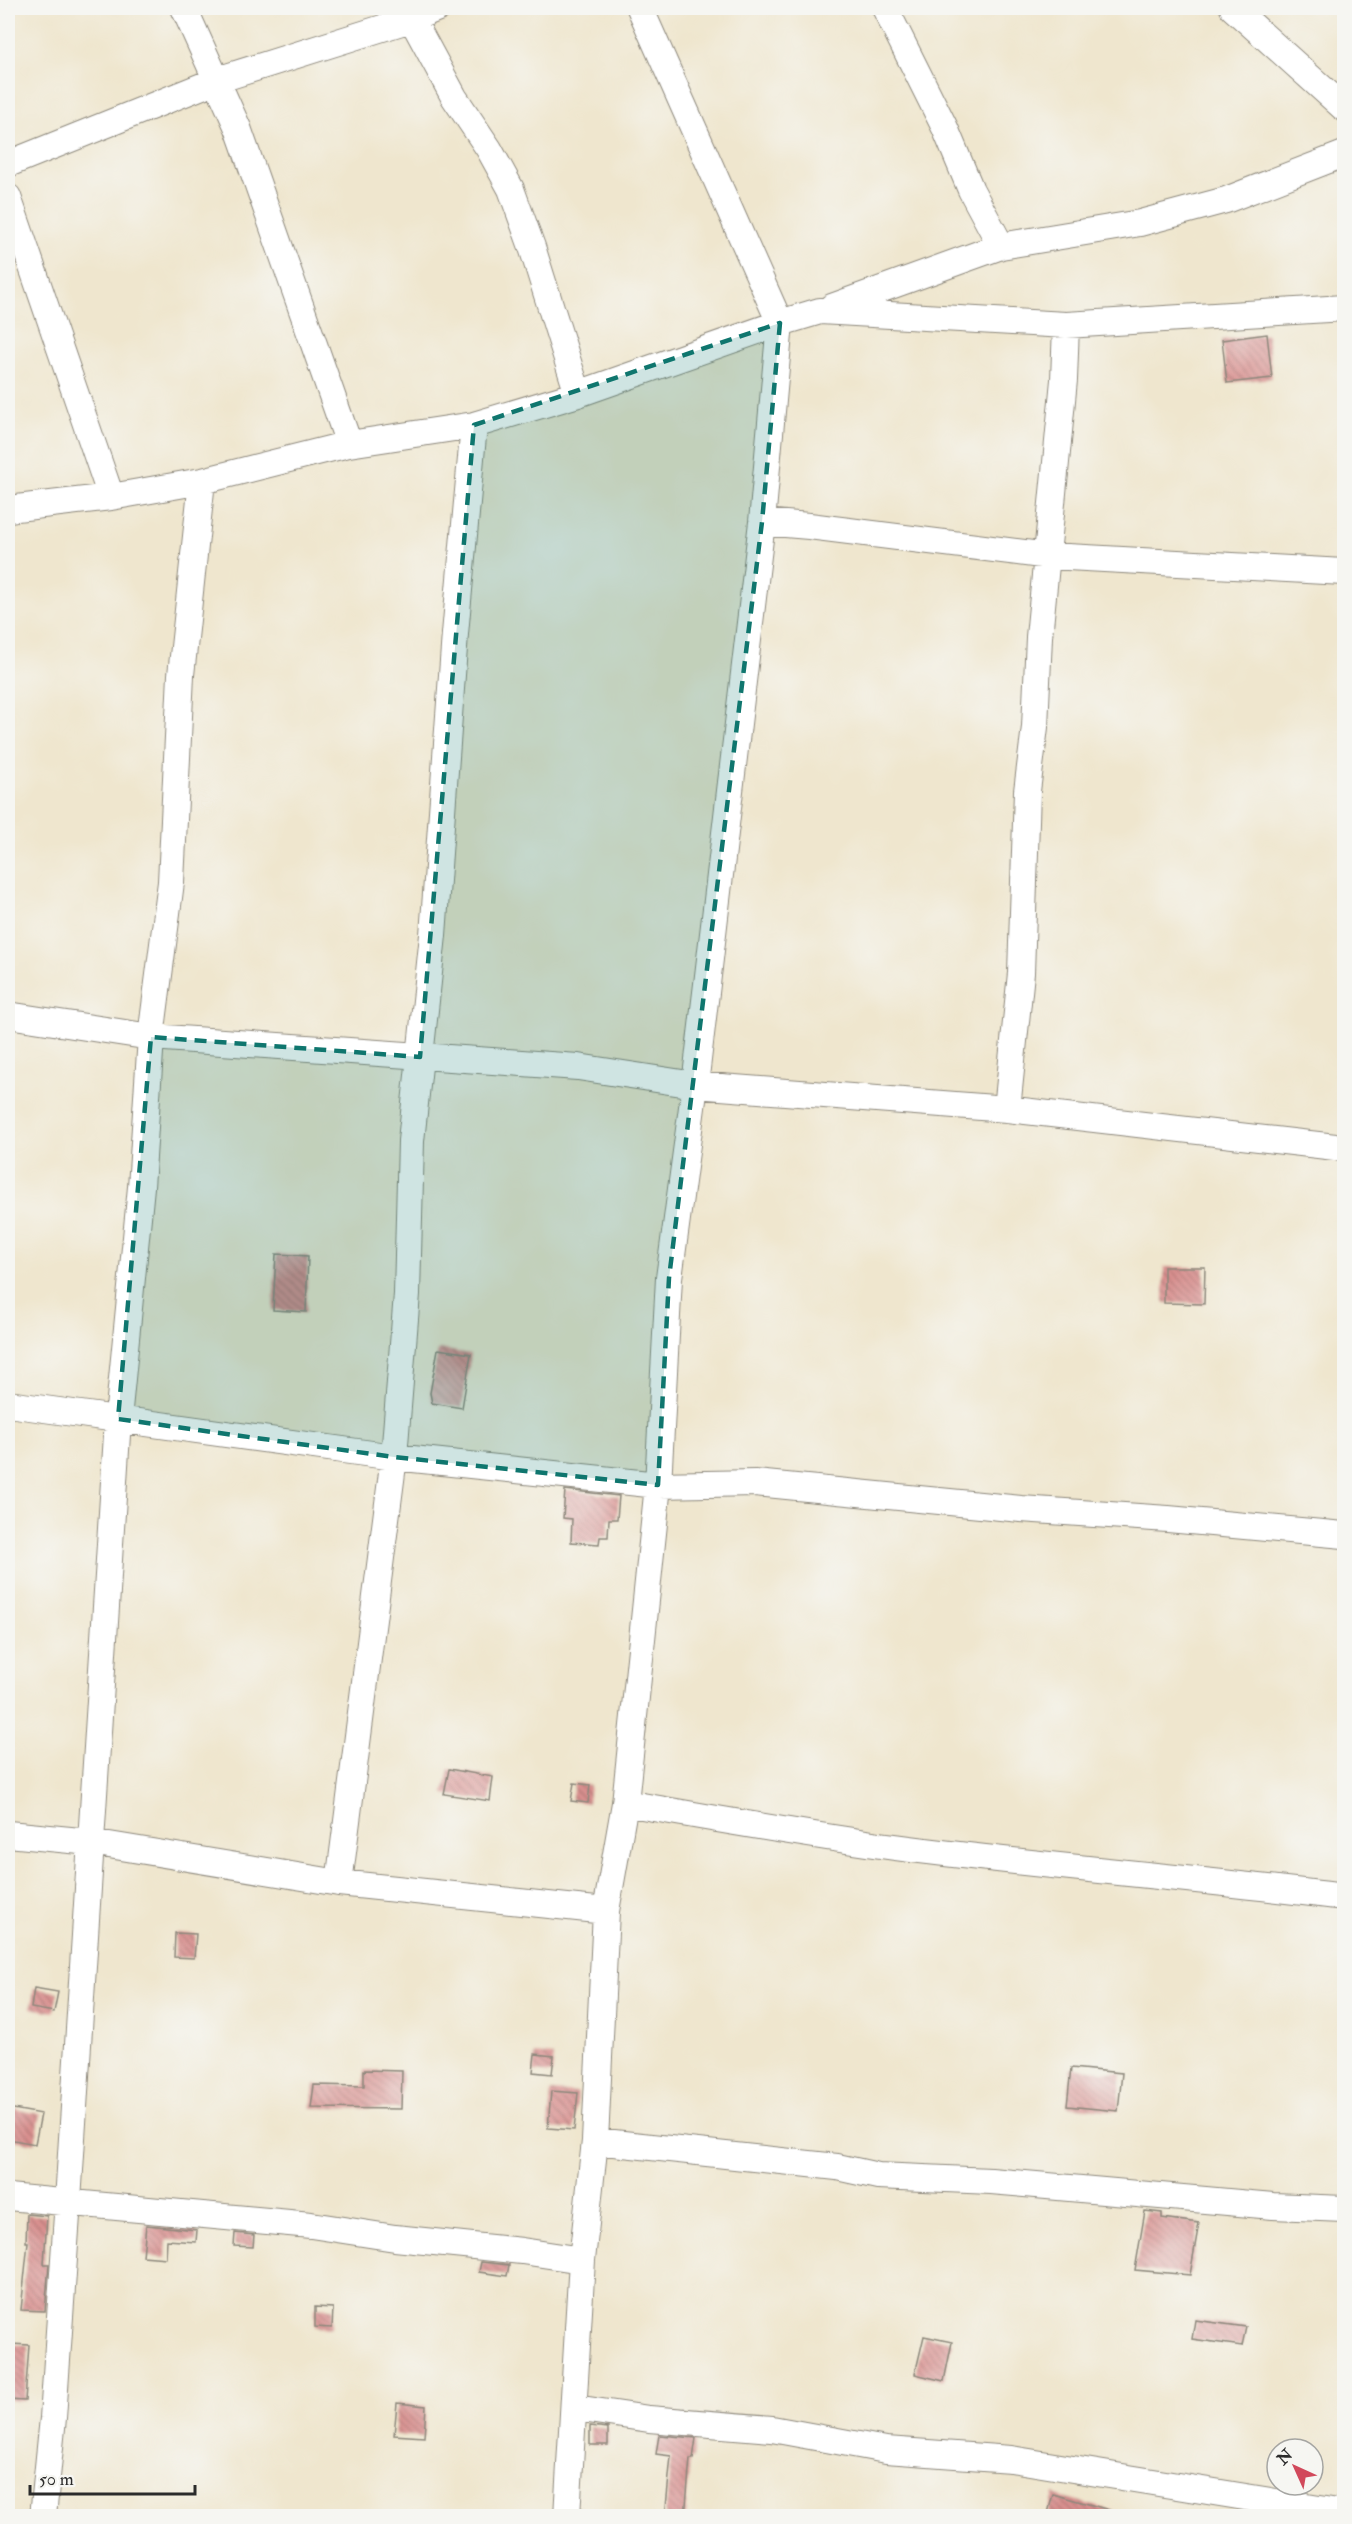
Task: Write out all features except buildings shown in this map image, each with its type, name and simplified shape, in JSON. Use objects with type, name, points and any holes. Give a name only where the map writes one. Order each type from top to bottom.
[{"type":"street","points":[[184,8],[238,128],[349,444]]},
{"type":"street","points":[[8,164],[217,80],[409,13],[438,8]]},
{"type":"street","points":[[567,2517],[582,2260],[595,2141],[606,1911],[625,1803],[658,1485],[669,1278],[695,1085],[762,522],[780,323],[640,8]]},
{"type":"street","points":[[885,8],[945,128],[971,190],[1001,246]]},
{"type":"street","points":[[1233,8],[1344,108]]},
{"type":"street","points":[[409,13],[454,97],[489,148],[511,189],[532,247],[578,394]]},
{"type":"street","points":[[8,509],[111,497],[202,481],[349,444],[474,425],[578,394],[1001,246],[1140,223],[1226,200],[1344,154]]},
{"type":"street","points":[[8,197],[111,497]]},
{"type":"street","points":[[820,311],[1066,325],[1344,308]]},
{"type":"street","points":[[1007,1109],[1021,973],[1027,791],[1035,726],[1039,637],[1049,556],[1064,380],[1066,325]]},
{"type":"street","points":[[339,1883],[394,1457],[407,1294],[411,1141],[433,935],[455,634],[474,425]]},
{"type":"street","points":[[43,2517],[53,2418],[68,2201],[118,1419],[141,1187],[151,1037],[171,882],[181,675],[202,481]]},
{"type":"street","points":[[762,522],[1049,556],[1344,572]]},
{"type":"street","points":[[8,1015],[151,1037],[578,1067],[695,1085],[1007,1109],[1344,1148]]},
{"type":"street","points":[[8,1404],[394,1457],[658,1485],[755,1483],[1021,1509],[1168,1519],[1344,1535]]},
{"type":"street","points":[[625,1803],[765,1828],[883,1845],[1344,1897]]},
{"type":"street","points":[[8,1834],[91,1842],[339,1883],[606,1911]]},
{"type":"street","points":[[595,2141],[837,2167],[878,2176],[991,2181],[1273,2206],[1344,2209]]},
{"type":"street","points":[[8,2197],[311,2225],[395,2238],[522,2251],[582,2260]]},
{"type":"street","points":[[575,2408],[649,2419],[772,2428],[886,2450],[1011,2459],[1344,2513]]},
{"type":"highlighted area","points":[[780,323],[762,522],[669,1278],[658,1485],[394,1457],[118,1419],[151,1037],[420,1057],[474,425]]}]
